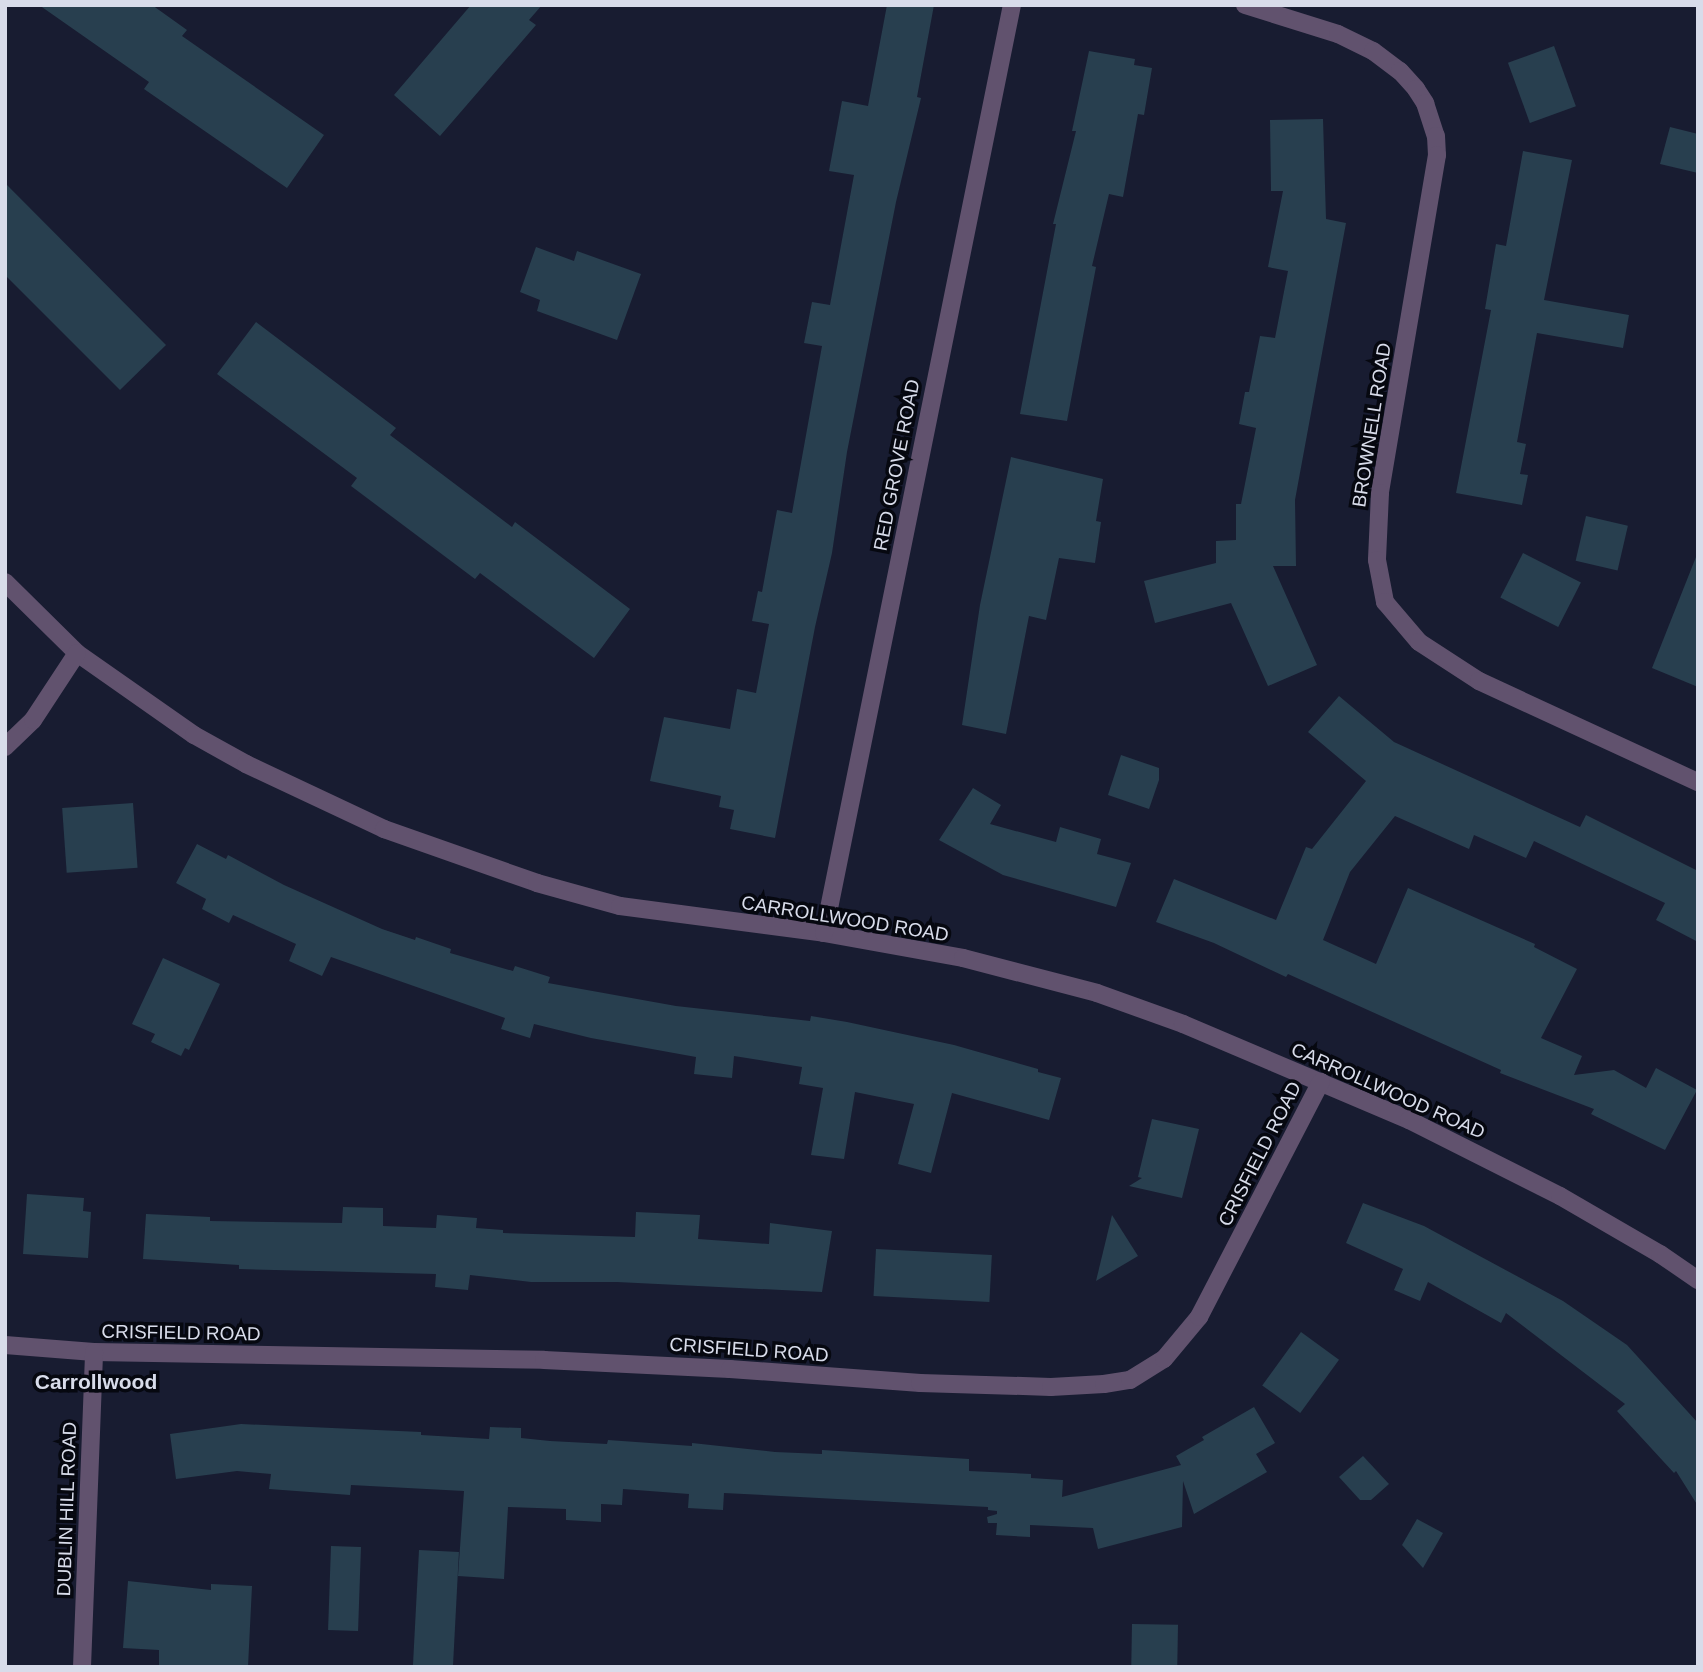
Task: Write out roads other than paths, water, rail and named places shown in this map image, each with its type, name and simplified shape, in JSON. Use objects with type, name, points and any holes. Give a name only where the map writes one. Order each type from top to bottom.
[{"type":"street","name":"RED GROVE ROAD","points":[[824,933],[1012,5]]},
{"type":"street","name":"BROWNELL ROAD","points":[[1245,5],[1326,30],[1374,51],[1400,71],[1416,89],[1436,135],[1437,155],[1380,493],[1377,561],[1385,602],[1419,642],[1479,681],[1698,782]]},
{"type":"street","name":"CARROLLWOOD ROAD","points":[[5,582],[77,653],[194,735],[246,764],[384,830],[525,879],[620,906],[824,933],[963,958],[1097,993],[1183,1024],[1321,1082],[1505,1167],[1660,1254],[1698,1280]]},
{"type":"street","points":[[5,747],[33,720],[77,653]]},
{"type":"street","name":"CRISFIELD ROAD","points":[[5,1345],[94,1352],[544,1360],[1051,1387],[1130,1380],[1164,1359],[1199,1317],[1321,1082]]},
{"type":"street","name":"DUBLIN HILL ROAD","points":[[82,1667],[94,1352]]},
{"type":"district","name":"Carrollwood","points":[[96,1382]]}]
